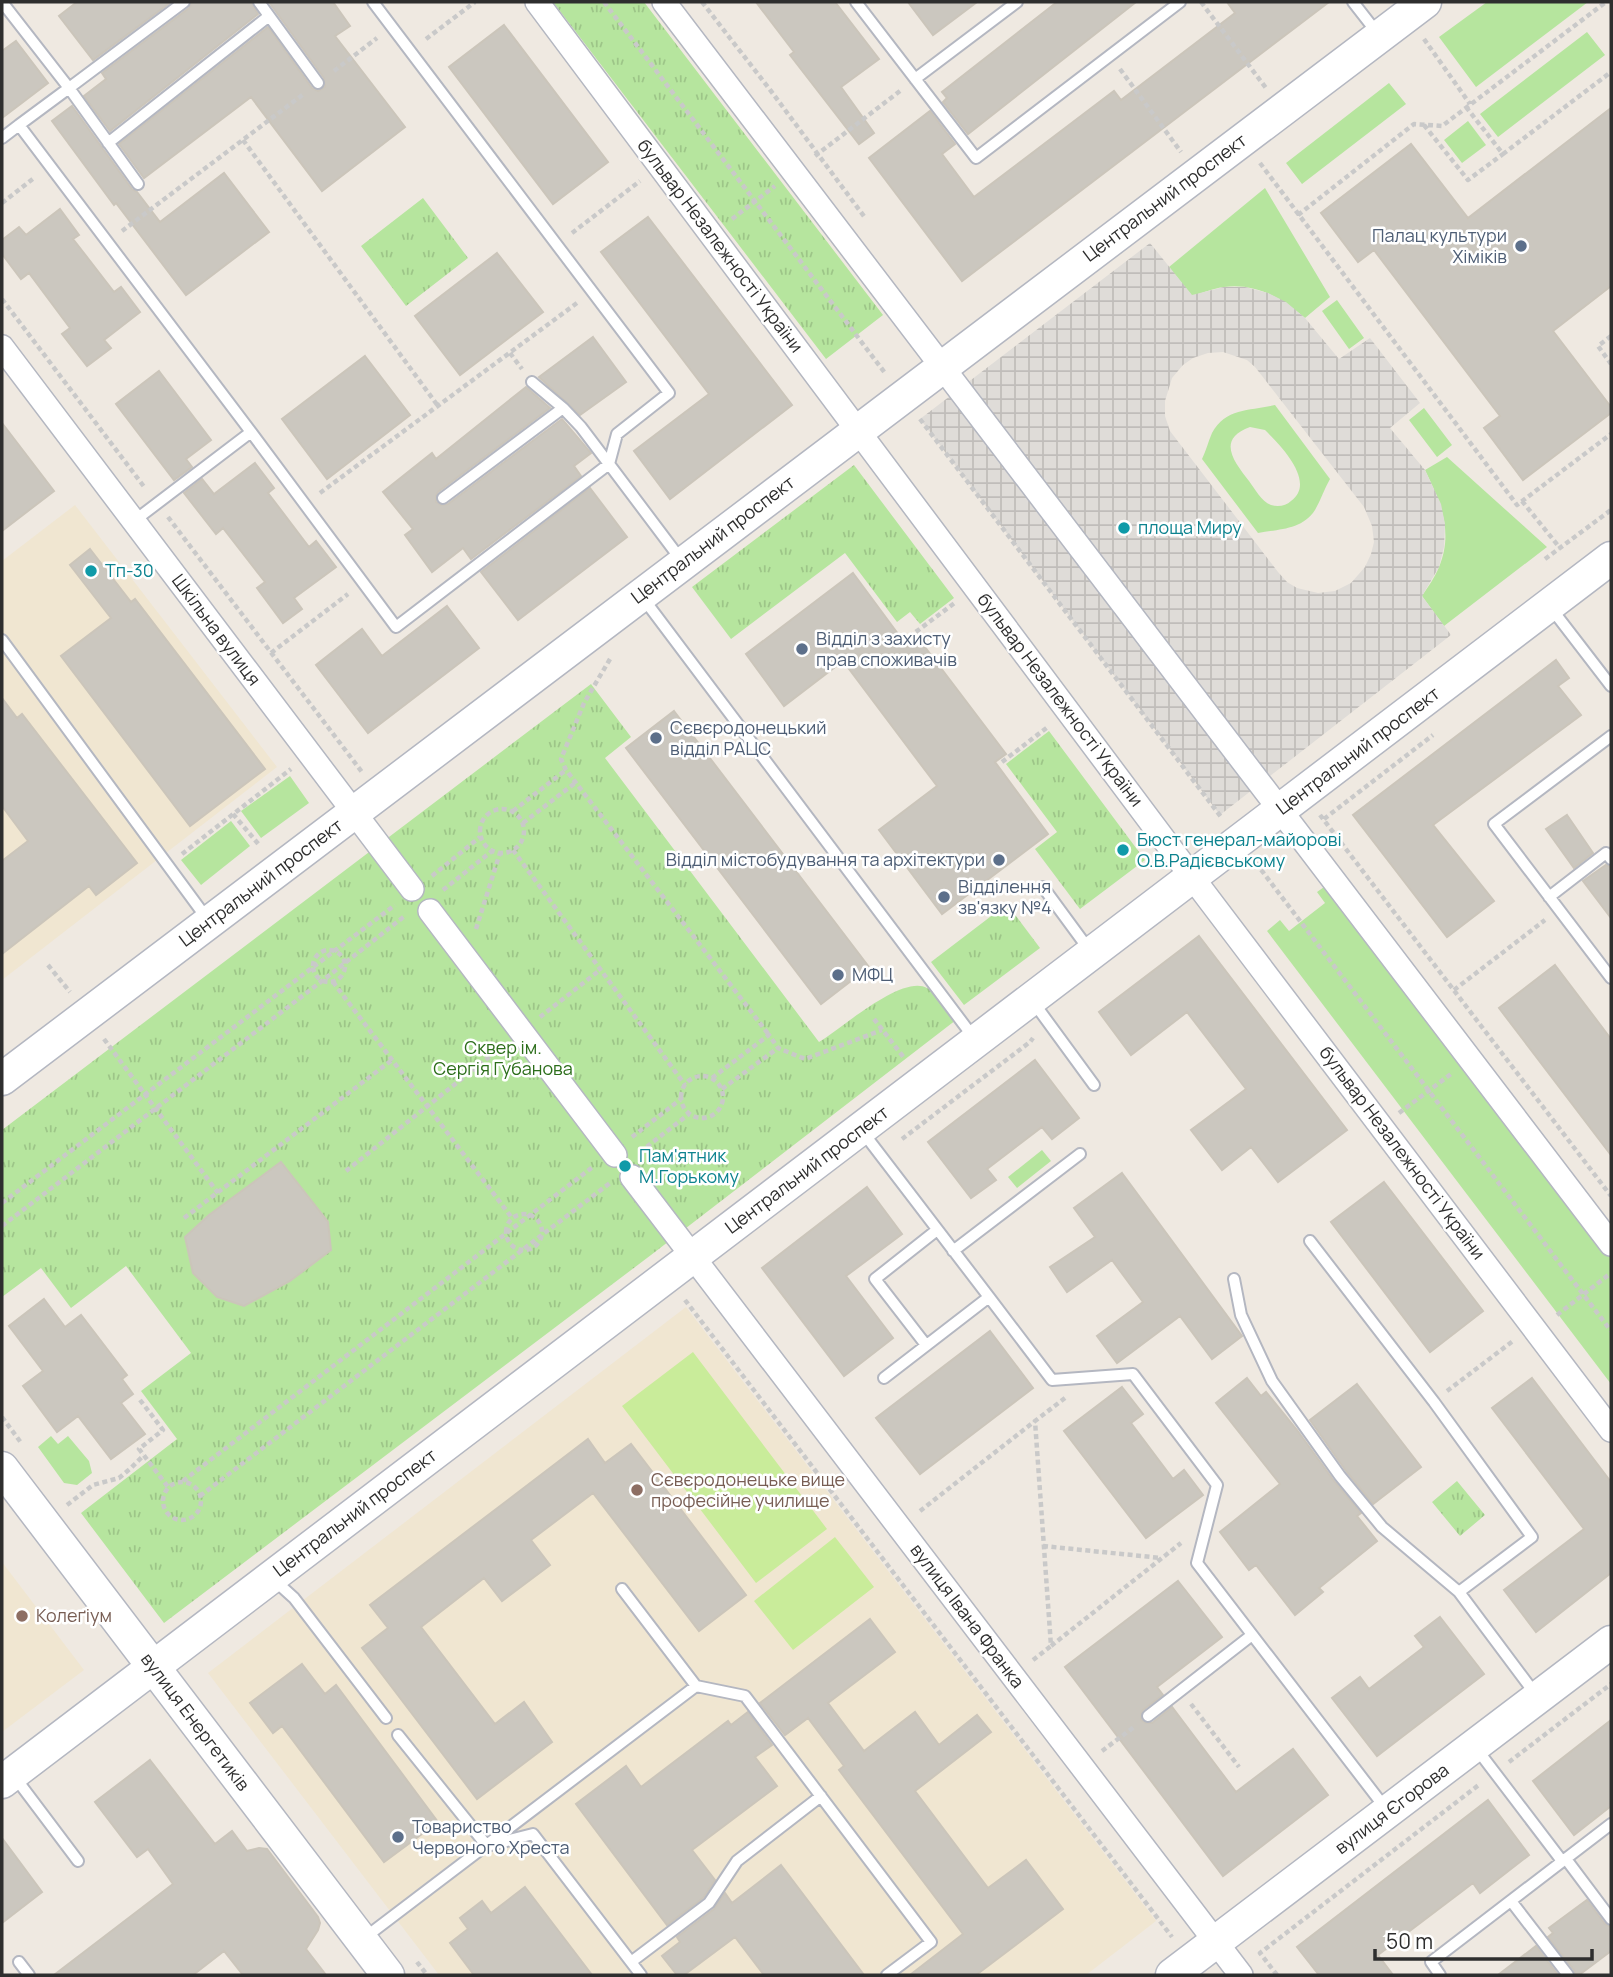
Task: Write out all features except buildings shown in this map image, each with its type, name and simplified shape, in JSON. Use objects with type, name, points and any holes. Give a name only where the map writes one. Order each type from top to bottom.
[{"type":"street","name":"бульвар Незалежності України","points":[[537,2],[1192,877],[1611,1430]]},
{"type":"street","points":[[664,2],[942,367],[1291,802],[1471,1059],[1611,1244]]},
{"type":"street","name":"Центральний проспект","points":[[2,1079],[1425,2]]},
{"type":"street","name":"Шкільна вулиця","points":[[2,347],[521,1032]]},
{"type":"street","name":"Центральний проспект","points":[[7,1778],[1611,558]]},
{"type":"street","name":"вулиця Івана Франка","points":[[521,1032],[1241,1975]]},
{"type":"street","name":"вулиця Енергетиків","points":[[14,1459],[153,1667],[388,1975]]},
{"type":"street","name":"вулиця Єгорова","points":[[1172,1975],[1611,1642]]},
{"type":"lane","points":[[2,2],[69,88],[138,184]]},
{"type":"lane","points":[[2,138],[184,2]]},
{"type":"lane","points":[[259,2],[318,83]]},
{"type":"lane","points":[[19,125],[396,627],[609,464],[617,433],[669,393],[373,2]]},
{"type":"lane","points":[[856,2],[976,159],[1180,2]]},
{"type":"lane","points":[[915,79],[1017,2]]},
{"type":"lane","points":[[1353,2],[1380,36]]},
{"type":"lane","points":[[108,143],[269,16]]},
{"type":"lane","points":[[532,382],[581,427],[684,563]]},
{"type":"lane","points":[[443,498],[563,408]]},
{"type":"lane","points":[[134,522],[251,432]]},
{"type":"lane","points":[[641,595],[976,1041]]},
{"type":"lane","points":[[1549,606],[1611,686]]},
{"type":"lane","points":[[2,640],[209,922]]},
{"type":"lane","points":[[1611,736],[1494,824],[1611,978]]},
{"type":"lane","points":[[1549,897],[1606,853],[1611,859]]},
{"type":"lane","points":[[1043,887],[1091,954]]},
{"type":"lane","points":[[1031,999],[1094,1085]]},
{"type":"lane","points":[[860,1129],[1052,1380],[1133,1374],[1217,1485],[1197,1563],[1388,1811]]},
{"type":"lane","points":[[953,1251],[1080,1154]]},
{"type":"lane","points":[[926,1345],[875,1279],[937,1230]]},
{"type":"lane","points":[[1310,1241],[1434,1402],[1532,1537],[1458,1592]]},
{"type":"lane","points":[[1234,1279],[1241,1315],[1272,1381],[1332,1466],[1382,1527],[1458,1592],[1538,1698]]},
{"type":"lane","points":[[884,1378],[989,1297]]},
{"type":"lane","points":[[271,1577],[294,1598],[386,1718]]},
{"type":"lane","points":[[622,1589],[696,1686],[745,1696],[931,1942],[887,1975]]},
{"type":"lane","points":[[1148,1716],[1252,1635]]},
{"type":"lane","points":[[361,1940],[696,1686]]},
{"type":"lane","points":[[398,1735],[487,1846]]},
{"type":"lane","points":[[1474,1746],[1611,1919]]},
{"type":"lane","points":[[7,1778],[78,1861]]},
{"type":"lane","points":[[631,1962],[709,1903],[737,1861],[821,1796]]},
{"type":"lane","points":[[1440,1975],[1431,1962],[1611,1824]]},
{"type":"lane","points":[[487,1846],[533,1834],[641,1975]]},
{"type":"lane","points":[[1511,1900],[1568,1975]]},
{"type":"lane","points":[[19,1962],[29,1975]]},
{"type":"path","points":[[410,51],[475,2]]},
{"type":"path","points":[[604,2],[1611,1331]]},
{"type":"path","points":[[702,2],[872,228]]},
{"type":"path","points":[[1201,2],[1267,89]]},
{"type":"path","points":[[1298,215],[1414,124],[1441,126],[1606,2]]},
{"type":"path","points":[[107,242],[392,27]]},
{"type":"path","points":[[1430,47],[1503,154]]},
{"type":"path","points":[[1110,55],[1182,153]]},
{"type":"path","points":[[1424,124],[1468,180],[1611,72]]},
{"type":"path","points":[[243,140],[438,406]]},
{"type":"path","points":[[2,203],[49,166]]},
{"type":"path","points":[[556,245],[660,166]]},
{"type":"path","points":[[1268,174],[1517,505],[1611,434]]},
{"type":"path","points":[[305,504],[592,292]]},
{"type":"path","points":[[2,299],[362,773]]},
{"type":"path","points":[[1611,336],[1598,346],[1611,364]]},
{"type":"path","points":[[1522,501],[1560,548]]},
{"type":"path","points":[[1545,559],[1611,510]]},
{"type":"path","points":[[271,653],[362,582]]},
{"type":"path","points":[[909,637],[962,596]]},
{"type":"path","points":[[615,650],[584,703],[561,760],[575,783],[778,1048],[805,1059],[882,1030]]},
{"type":"path","points":[[1002,762],[1057,720]]},
{"type":"path","points":[[167,865],[291,768],[298,777]]},
{"type":"path","points":[[513,811],[566,770]]},
{"type":"path","points":[[523,822],[575,783]]},
{"type":"path","points":[[1291,802],[1454,990],[1611,1196]]},
{"type":"path","points":[[499,808],[513,811],[523,822],[523,838],[513,850],[500,853],[492,851],[480,837],[479,830],[485,816],[499,808]]},
{"type":"path","points":[[233,814],[260,846]]},
{"type":"path","points":[[2,1226],[344,964],[419,898],[480,837]]},
{"type":"path","points":[[250,854],[269,839]]},
{"type":"path","points":[[513,850],[685,1084]]},
{"type":"path","points":[[2,1203],[334,951],[492,851]]},
{"type":"path","points":[[466,960],[500,853]]},
{"type":"path","points":[[1454,990],[1559,910]]},
{"type":"path","points":[[313,967],[314,973],[322,981],[333,982],[342,975],[344,964],[342,957],[334,951]]},
{"type":"path","points":[[346,1171],[600,970]]},
{"type":"path","points":[[68,990],[79,982]]},
{"type":"path","points":[[333,982],[512,1218]]},
{"type":"path","points":[[86,1016],[218,1193]]},
{"type":"path","points":[[874,1019],[908,1063]]},
{"type":"path","points":[[712,1078],[769,1035]]},
{"type":"path","points":[[722,1089],[778,1048]]},
{"type":"path","points":[[1381,1126],[1471,1059]]},
{"type":"path","points":[[184,1218],[392,1060]]},
{"type":"path","points":[[697,1076],[712,1078],[722,1089],[722,1105],[718,1111],[704,1118],[689,1114],[681,1099],[685,1084],[697,1076]]},
{"type":"path","points":[[183,1481],[197,1490],[201,1505],[197,1513],[184,1520],[176,1519],[164,1509],[162,1501],[168,1487],[183,1481],[531,1215],[622,1164],[681,1099]]},
{"type":"path","points":[[200,1496],[522,1251],[622,1164],[689,1114]]},
{"type":"path","points":[[522,1251],[511,1245],[506,1234],[512,1218],[523,1214],[531,1215],[540,1223],[542,1235]]},
{"type":"path","points":[[1434,1402],[1611,1273]]},
{"type":"path","points":[[920,1511],[1094,1377]]},
{"type":"path","points":[[139,1400],[163,1430],[139,1449],[168,1487]]},
{"type":"path","points":[[2,1417],[14,1459]]},
{"type":"path","points":[[1035,1421],[1051,1646]]},
{"type":"path","points":[[75,1515],[67,1504],[93,1485],[119,1478],[144,1455]]},
{"type":"path","points":[[1037,1657],[1208,1522]]},
{"type":"path","points":[[1044,1546],[1161,1558]]},
{"type":"path","points":[[1277,1975],[1260,1953],[1611,1684]]},
{"type":"path","points":[[1181,1690],[1239,1767]]},
{"type":"path","points":[[1102,1752],[1148,1716]]},
{"type":"shaded area","name":"площа Миру","points":[[1150,243],[1192,295],[1224,287],[1245,287],[1268,293],[1286,302],[1305,318],[1339,359],[1370,338],[1420,403],[1390,428],[1425,470],[1441,504],[1445,524],[1444,547],[1439,567],[1422,596],[1451,635],[1220,815],[920,419]],"holes":[[[1223,352],[1247,360],[1364,507],[1372,526],[1374,542],[1365,567],[1351,583],[1335,591],[1318,593],[1297,588],[1287,582],[1170,431],[1165,416],[1165,401],[1172,378],[1183,365],[1208,353]]]},
{"type":"shaded area","points":[[75,505],[277,767],[2,980],[2,561]]},
{"type":"shaded area","name":"Сєвєродонецьке вище професійне училище","points":[[686,1307],[1156,1921],[1086,1975],[439,1975],[208,1673]]},
{"type":"shaded area","name":"Колеґіум","points":[[2,1562],[84,1670],[2,1732]]},
{"type":"green space","points":[[553,2],[644,2],[883,315],[826,359]]},
{"type":"green space","points":[[1487,2],[1588,2],[1476,87],[1439,37]]},
{"type":"green space","points":[[1587,32],[1605,55],[1498,137],[1480,114]]},
{"type":"green space","points":[[1389,83],[1406,104],[1302,184],[1286,163]]},
{"type":"green space","points":[[1468,121],[1486,145],[1462,163],[1444,140]]},
{"type":"green space","points":[[1265,188],[1330,297],[1305,318],[1278,298],[1247,287],[1220,288],[1192,296],[1169,267]]},
{"type":"green space","points":[[423,198],[468,258],[406,306],[361,246]]},
{"type":"green space","points":[[1337,300],[1364,338],[1349,349],[1322,311]]},
{"type":"green space","points":[[1275,405],[1330,479],[1310,517],[1290,528],[1258,533],[1202,459],[1212,433],[1224,418]],"holes":[[[1250,427],[1265,430],[1287,454],[1298,474],[1298,493],[1282,506],[1271,505],[1261,498],[1238,466],[1231,451],[1233,438],[1240,432]]]},
{"type":"green space","points":[[1424,408],[1452,445],[1437,457],[1409,420]]},
{"type":"green space","points":[[1447,457],[1547,547],[1444,626],[1422,596],[1439,567],[1445,541],[1440,505],[1425,470]]},
{"type":"green space","points":[[854,465],[954,598],[920,624],[910,612],[897,622],[845,553],[731,639],[692,587]]},
{"type":"green space","name":"Сквер ім. Сергія Губанова","points":[[591,684],[631,737],[605,758],[819,1042],[872,1005],[903,989],[916,986],[927,988],[936,994],[956,1020],[651,1255],[164,1623],[81,1513],[177,1439],[141,1391],[191,1353],[126,1266],[71,1308],[41,1268],[2,1297],[2,1130]]},
{"type":"green space","points":[[1049,731],[1145,860],[1080,909],[1035,849],[1057,832],[1006,764]]},
{"type":"green space","points":[[290,776],[309,803],[261,838],[241,811]]},
{"type":"green space","points":[[231,821],[250,846],[201,885],[181,860]]},
{"type":"green space","points":[[1331,882],[1611,1250],[1611,1384],[1267,931],[1280,920],[1289,931],[1325,903],[1317,892]]},
{"type":"green space","points":[[1007,904],[1040,948],[964,1005],[931,962]]},
{"type":"green space","points":[[1042,1150],[1051,1161],[1017,1188],[1008,1177]]},
{"type":"green space","points":[[693,1352],[827,1529],[756,1583],[622,1406]]},
{"type":"green space","points":[[51,1436],[58,1444],[68,1436],[89,1461],[92,1473],[77,1485],[64,1483],[38,1447]]},
{"type":"green space","points":[[1457,1481],[1485,1515],[1460,1536],[1432,1502]]},
{"type":"green space","points":[[835,1537],[874,1587],[793,1650],[754,1601]]},
{"type":"place","name":"Палац культури Хіміків","points":[[1521,246]]},
{"type":"place","name":"площа Миру","points":[[1124,528]]},
{"type":"place","name":"Тп-30","points":[[91,571]]},
{"type":"place","name":"Відділ з захисту прав споживачів","points":[[802,649]]},
{"type":"place","name":"Сєвєродонецький відділ РАЦС","points":[[656,738]]},
{"type":"place","name":"Бюст генерал-майорові О.В.Радієвському","points":[[1123,850]]},
{"type":"place","name":"Відділ містобудування та архітектури","points":[[999,860]]},
{"type":"place","name":"Відділення зв'язку №4","points":[[944,897]]},
{"type":"place","name":"МФЦ","points":[[838,975]]},
{"type":"place","name":"Пам'ятник М.Горькому","points":[[625,1166]]},
{"type":"place","name":"Сєвєродонецьке вище професійне училище","points":[[637,1490]]},
{"type":"place","name":"Колеґіум","points":[[22,1616]]},
{"type":"place","name":"Товариство Червоного Хреста","points":[[398,1837]]}]
